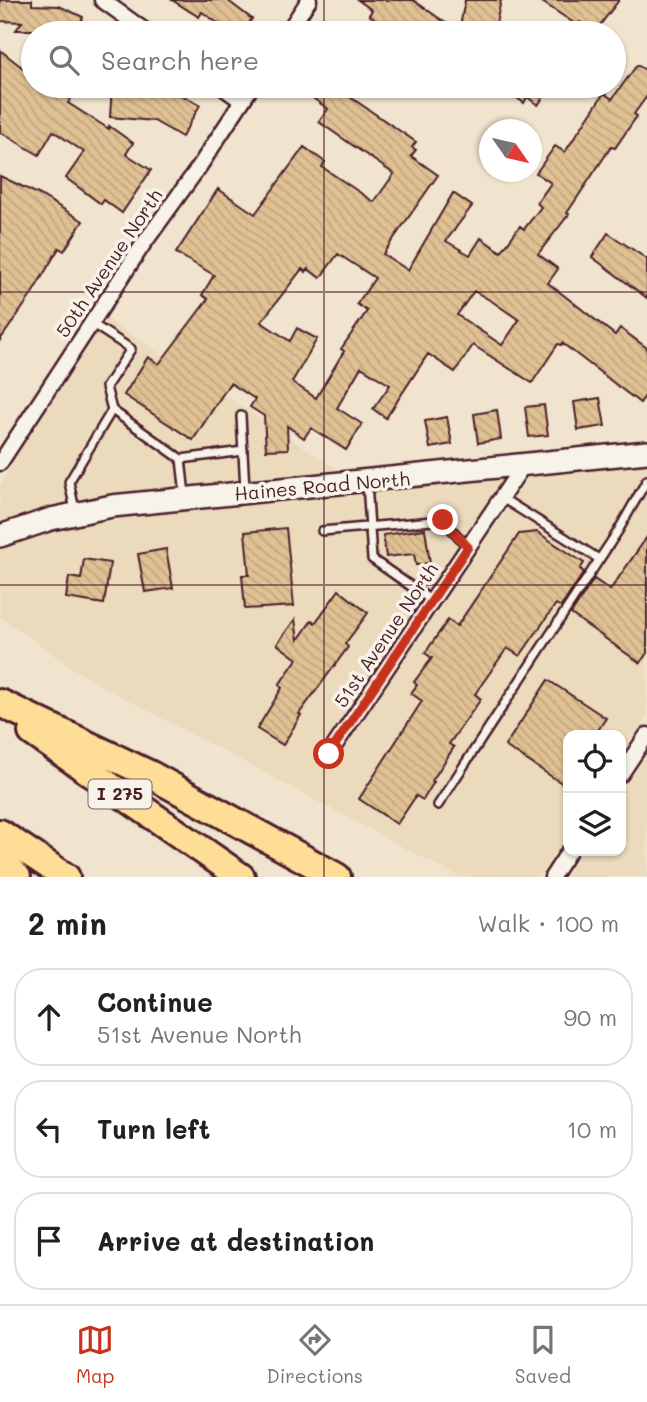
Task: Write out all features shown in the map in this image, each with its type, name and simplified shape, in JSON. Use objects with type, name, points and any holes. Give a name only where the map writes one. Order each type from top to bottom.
[{"type":"highway","points":[[0,703],[152,775],[337,877]]},
{"type":"highway","name":"I 275","points":[[0,710],[241,877]]},
{"type":"highway","points":[[0,833],[66,877]]},
{"type":"highway","points":[[0,860],[17,877]]},
{"type":"street","points":[[102,0],[131,21]]},
{"type":"street","points":[[295,21],[309,0]]},
{"type":"street","points":[[238,98],[242,101]]},
{"type":"street","name":"50th Avenue North","points":[[0,463],[91,323],[244,98]]},
{"type":"street","name":"Haines Road North","points":[[0,536],[51,519],[112,506],[522,467],[647,452]]},
{"type":"street","name":"51st Avenue North","points":[[329,754],[522,467]]},
{"type":"street","points":[[626,766],[647,734]]},
{"type":"street","points":[[551,877],[566,856]]},
{"type":"lane","points":[[91,323],[131,349],[106,387],[112,410],[181,459],[243,451]]},
{"type":"lane","points":[[76,513],[69,482],[112,410]]},
{"type":"lane","points":[[241,416],[246,493]]},
{"type":"lane","points":[[181,459],[185,499]]},
{"type":"lane","points":[[438,805],[599,559],[647,480]]},
{"type":"lane","points":[[367,482],[372,559],[432,601]]},
{"type":"lane","points":[[502,498],[599,559]]},
{"type":"lane","points":[[321,531],[443,520],[468,547]]},
{"type":"shaded area","points":[[107,319],[345,474],[0,526],[0,487],[13,461]]},
{"type":"shaded area","points":[[647,463],[647,715],[626,747],[626,730],[563,730],[563,841],[539,877],[459,877],[87,678],[0,617],[0,547],[54,528],[115,516],[502,479],[315,756],[332,768],[529,476]]},
{"type":"shaded area","points":[[647,754],[647,877],[564,877],[579,856],[626,856],[626,786]]},
{"type":"building","points":[[0,0],[32,0],[32,5],[59,6],[83,17],[81,21],[0,21]]},
{"type":"building","points":[[172,0],[227,0],[252,19],[215,21],[202,12],[199,17]]},
{"type":"building","points":[[358,0],[413,0],[443,21],[378,21],[369,15],[372,10]]},
{"type":"building","points":[[465,0],[501,0],[497,21],[461,21]]},
{"type":"building","points":[[539,0],[619,0],[603,21],[571,21]]},
{"type":"building","points":[[0,50],[21,67],[21,98],[70,98],[68,103],[133,143],[126,154],[151,170],[122,213],[104,200],[101,204],[66,178],[84,152],[53,131],[39,155],[0,132]]},
{"type":"building","points":[[637,65],[647,71],[647,96],[634,114],[637,116],[615,148],[611,147],[567,213],[569,214],[538,254],[558,269],[548,283],[615,335],[620,328],[647,348],[647,393],[640,403],[562,343],[558,344],[532,383],[473,345],[455,372],[428,354],[386,418],[373,409],[390,385],[361,367],[337,408],[362,424],[346,450],[311,428],[304,438],[287,426],[288,449],[266,450],[264,416],[250,407],[255,399],[230,383],[193,440],[124,395],[148,357],[159,364],[208,299],[202,295],[214,275],[176,253],[218,189],[255,214],[304,147],[325,162],[322,167],[374,202],[394,174],[319,122],[328,109],[313,98],[352,98],[416,142],[412,147],[416,150],[411,156],[438,175],[383,254],[408,270],[453,193],[472,206],[446,241],[470,255],[481,238],[501,252],[520,226],[524,229],[541,207],[537,203],[551,183],[542,177],[542,164],[555,146],[565,152],[601,98],[626,98],[626,80]],"holes":[[[338,254],[375,278],[357,304],[367,311],[341,349],[344,351],[316,398],[292,382],[317,339],[297,328],[290,341],[261,322],[302,269],[306,272],[308,269],[320,278]],[[474,291],[519,320],[502,345],[457,315]]]},
{"type":"building","points":[[111,98],[187,98],[200,105],[182,137],[154,121],[110,117]]},
{"type":"building","points":[[528,98],[543,98],[538,105]]},
{"type":"building","points":[[0,176],[40,195],[83,221],[64,251],[59,248],[0,340]]},
{"type":"building","points":[[608,233],[647,259],[647,298],[592,257]]},
{"type":"building","points":[[600,398],[605,426],[578,430],[574,402]]},
{"type":"building","points":[[544,405],[548,435],[529,437],[525,407]]},
{"type":"building","points":[[497,410],[501,439],[478,443],[474,414]]},
{"type":"building","points":[[447,417],[452,444],[430,448],[425,421]]},
{"type":"building","points":[[286,528],[294,606],[245,609],[242,575],[249,575],[245,532]]},
{"type":"building","points":[[425,529],[430,563],[416,565],[414,554],[386,557],[383,535]]},
{"type":"building","points":[[537,532],[584,563],[580,569],[584,572],[561,607],[556,604],[520,656],[507,648],[475,694],[481,699],[449,744],[454,747],[423,800],[416,796],[397,824],[359,799],[422,701],[411,693],[417,685],[414,682],[432,658],[425,653],[448,620],[457,626],[519,534]]},
{"type":"building","points":[[647,537],[647,653],[640,663],[571,614],[594,579],[610,590]]},
{"type":"building","points":[[166,549],[173,588],[145,592],[138,554]]},
{"type":"building","points":[[84,559],[110,563],[104,604],[66,598],[69,577],[81,579]]},
{"type":"building","points":[[339,590],[368,613],[345,644],[348,647],[299,714],[301,715],[283,745],[257,729],[282,688],[279,685],[297,659],[277,644],[295,619],[298,640],[312,620],[315,623]]},
{"type":"building","points":[[548,680],[606,718],[598,730],[563,730],[563,784],[505,746]]},
{"type":"route","points":[[329,754],[468,547],[443,520]]}]
